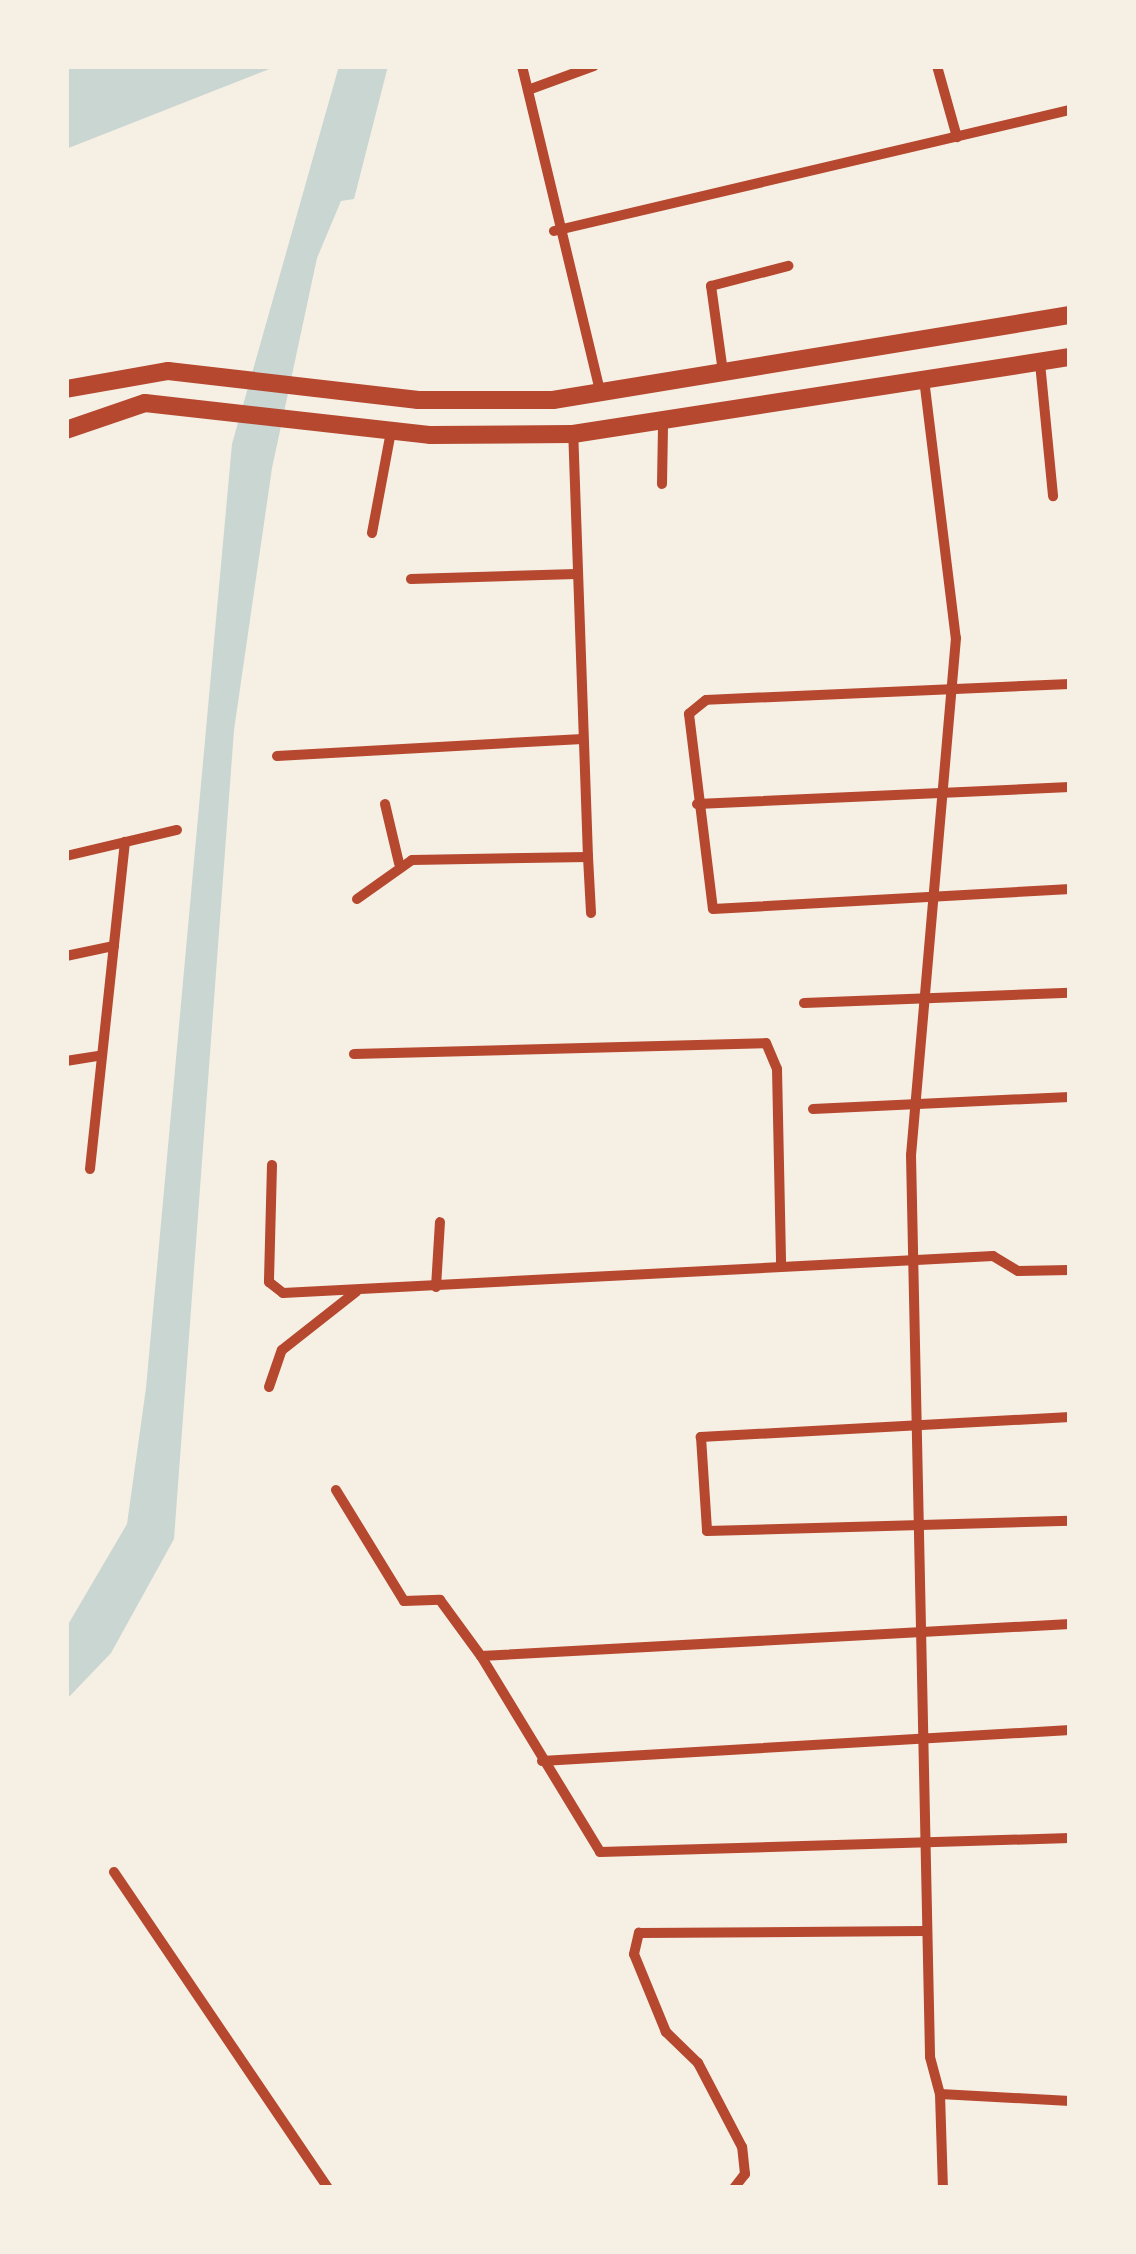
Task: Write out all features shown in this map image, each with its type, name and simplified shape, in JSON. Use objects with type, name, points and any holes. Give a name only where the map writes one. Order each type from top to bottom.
[{"type":"main road","points":[[66,389],[117,373],[202,375],[506,403],[724,375],[1070,315]]},
{"type":"main road","points":[[921,340],[924,379]]},
{"type":"main road","points":[[66,430],[145,403],[382,429],[573,434],[663,424],[1070,357]]},
{"type":"street","points":[[522,66],[554,231],[601,394]]},
{"type":"street","points":[[527,90],[594,66]]},
{"type":"street","points":[[937,66],[957,137]]},
{"type":"street","points":[[554,231],[1070,110]]},
{"type":"street","points":[[724,375],[711,286],[788,266]]},
{"type":"street","points":[[1040,362],[1053,496]]},
{"type":"street","points":[[924,379],[956,613],[917,1103],[914,1261],[930,1838],[925,1931],[943,2188]]},
{"type":"street","points":[[662,484],[663,424]]},
{"type":"street","points":[[372,533],[382,429]]},
{"type":"street","points":[[573,434],[591,913]]},
{"type":"street","points":[[411,579],[576,574]]},
{"type":"street","points":[[1070,684],[694,703],[697,804],[712,909],[1070,890]]},
{"type":"street","points":[[277,756],[583,739]]},
{"type":"street","points":[[697,804],[1070,787]]},
{"type":"street","points":[[385,804],[399,863]]},
{"type":"street","points":[[66,856],[177,830]]},
{"type":"street","points":[[90,1169],[124,842]]},
{"type":"street","points":[[357,898],[399,863],[557,852],[588,857]]},
{"type":"street","points":[[66,956],[113,946]]},
{"type":"street","points":[[805,1003],[1070,993]]},
{"type":"street","points":[[354,1054],[766,1043],[777,1069],[781,1265]]},
{"type":"street","points":[[66,1061],[102,1055]]},
{"type":"street","points":[[813,1109],[1070,1097]]},
{"type":"street","points":[[272,1165],[274,1291],[436,1287],[993,1256],[1018,1271],[1070,1270]]},
{"type":"street","points":[[436,1287],[440,1222]]},
{"type":"street","points":[[269,1387],[282,1350],[359,1290]]},
{"type":"street","points":[[1070,1417],[705,1431],[702,1480],[707,1531],[1070,1521]]},
{"type":"street","points":[[336,1490],[404,1601],[440,1600],[482,1656],[600,1852],[930,1838],[1070,1838]]},
{"type":"street","points":[[482,1656],[922,1625],[1070,1624]]},
{"type":"street","points":[[542,1761],[926,1733],[1070,1730]]},
{"type":"street","points":[[114,1873],[328,2188]]},
{"type":"street","points":[[734,2188],[745,2174],[742,2147],[698,2063],[666,2032],[634,1954],[639,1933],[925,1931]]},
{"type":"street","points":[[940,2094],[1070,2101]]},
{"type":"shaded area","points":[[66,66],[277,66],[66,149]]},
{"type":"shaded area","points":[[339,66],[388,66],[354,199],[341,201],[317,258],[272,468],[234,730],[174,1539],[111,1653],[66,1700],[66,1628],[127,1524],[146,1388],[232,444]]}]
